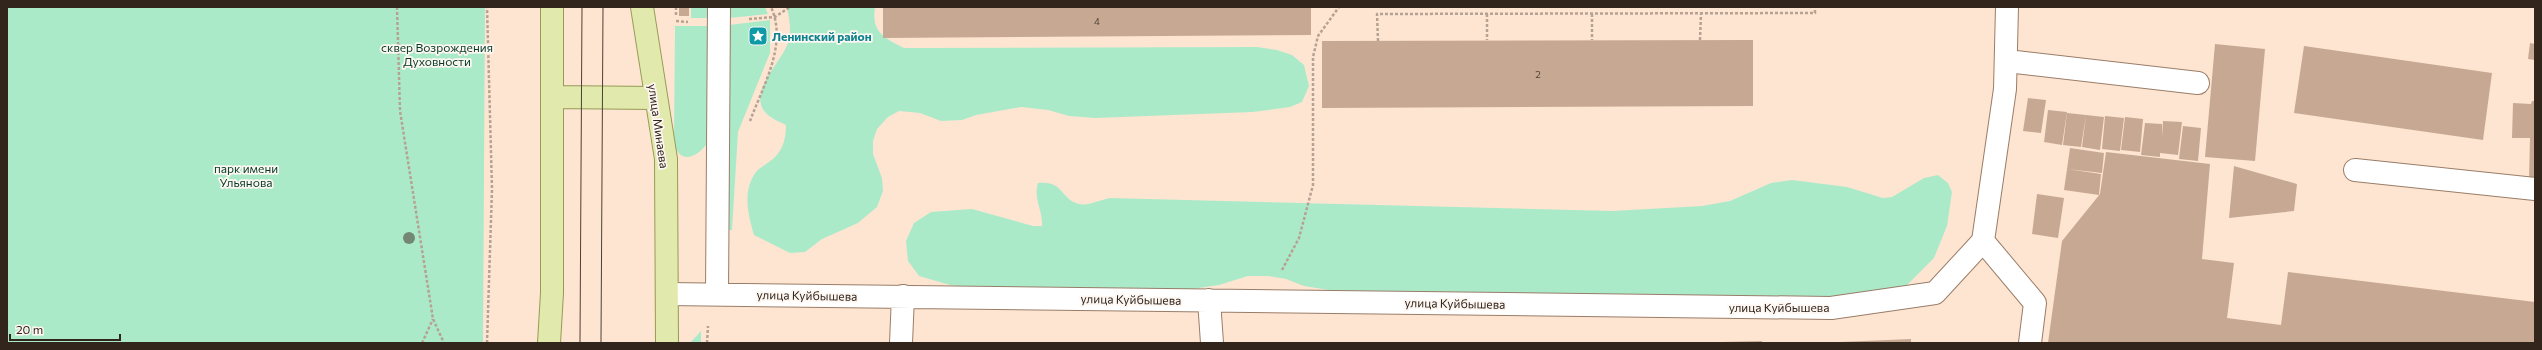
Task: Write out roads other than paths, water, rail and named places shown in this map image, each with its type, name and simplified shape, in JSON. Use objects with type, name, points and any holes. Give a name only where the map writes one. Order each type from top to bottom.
[{"type":"main road","points":[[549,343],[552,293],[552,7]]},
{"type":"main road","name":"улица Минаева","points":[[642,7],[666,159],[667,343]]},
{"type":"main road","points":[[552,97],[656,98]]},
{"type":"street","points":[[717,294],[719,7]]},
{"type":"street","points":[[2007,7],[2007,61],[1983,241],[2036,303],[2030,343]]},
{"type":"street","points":[[2007,61],[2198,84]]},
{"type":"street","points":[[2355,170],[2535,189]]},
{"type":"street","name":"улица Куйбышева","points":[[667,294],[1831,308],[1935,293],[1983,241]]},
{"type":"street","points":[[901,343],[903,296]]},
{"type":"street","points":[[1209,300],[1212,343]]},
{"type":"tram line","points":[[580,343],[582,7]]},
{"type":"tram line","points":[[601,343],[603,7]]},
{"type":"place","name":"Ленинский район","points":[[758,36]]},
{"type":"park label","name":"сквер Возрождения Духовности","points":[[437,54]]},
{"type":"park label","name":"парк имени Ульянова","points":[[246,175]]}]
